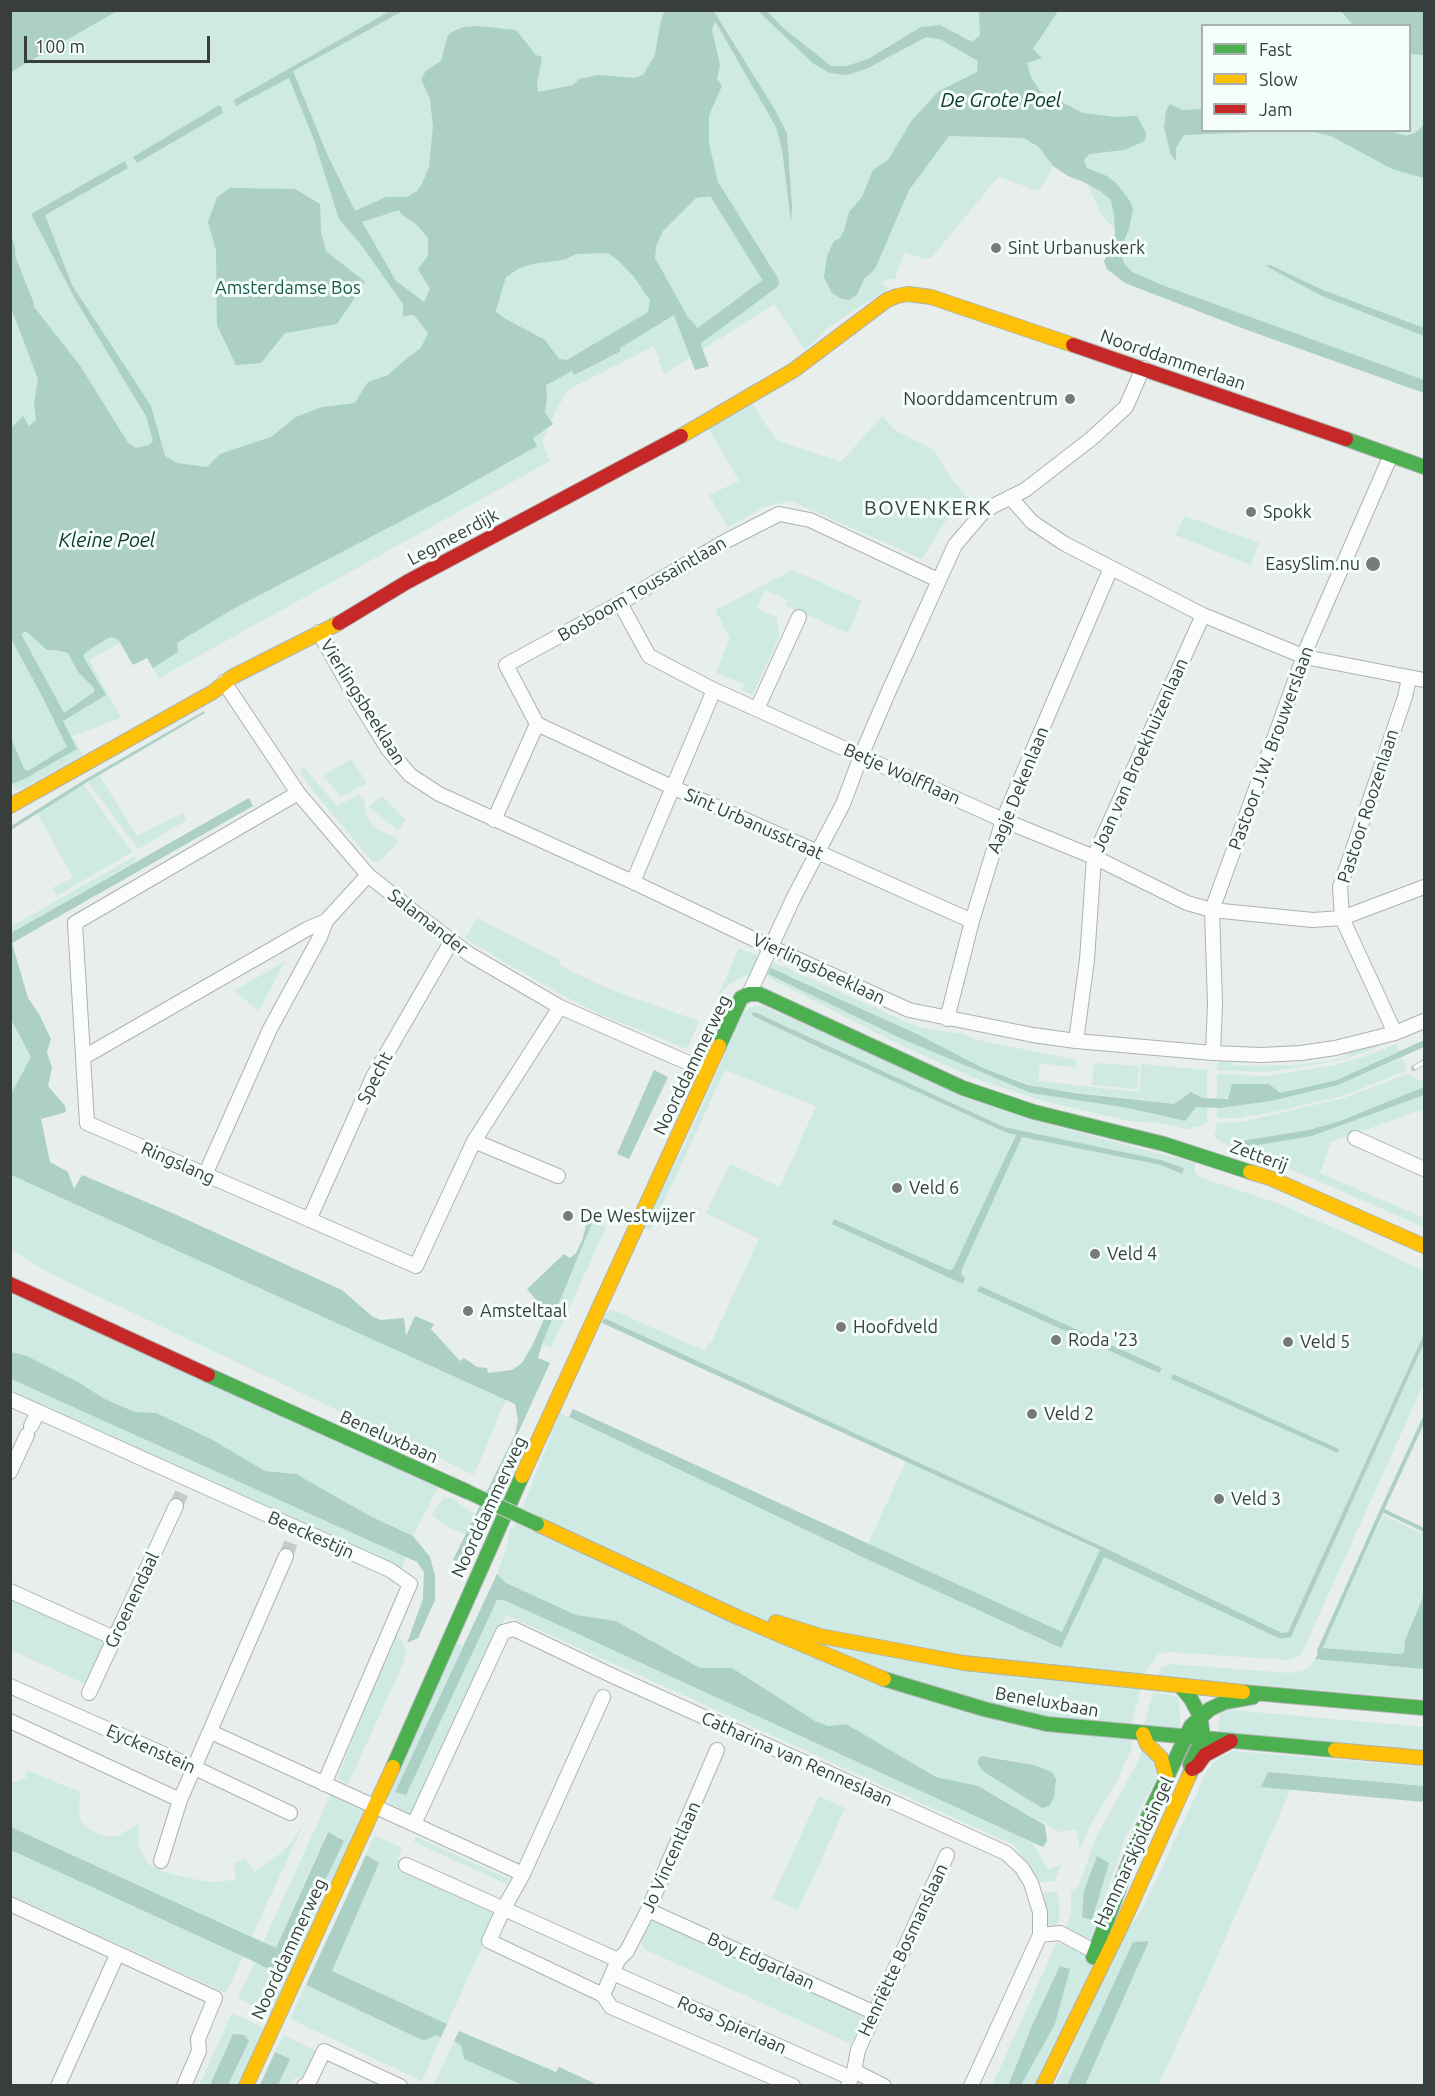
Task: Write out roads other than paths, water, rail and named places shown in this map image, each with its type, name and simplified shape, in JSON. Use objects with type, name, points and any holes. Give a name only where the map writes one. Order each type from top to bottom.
[{"type":"street","name":"Noorddammerlaan","points":[[908,294],[931,297],[1143,368],[1425,467]]},
{"type":"street","name":"Legmeerdijk","points":[[10,806],[213,692],[224,682],[355,615],[407,582],[685,434],[794,370],[887,300],[908,294]]},
{"type":"street","points":[[861,756],[955,545],[985,510],[1025,490],[1091,439],[1126,407],[1143,368]]},
{"type":"street","name":"Pastoor J.W. Brouwerslaan","points":[[1213,1053],[1215,1004],[1212,910],[1327,601],[1391,455]]},
{"type":"street","points":[[1010,497],[1032,522],[1065,544],[1203,615],[1305,657],[1425,680]]},
{"type":"street","name":"Bosboom Toussaintlaan","points":[[537,724],[506,665],[620,603],[726,541],[779,514],[810,520],[938,580]]},
{"type":"street","name":"Aagje Dekenlaan","points":[[947,1019],[972,921],[1003,820],[1111,568]]},
{"type":"street","name":"Betje Wolfflaan","points":[[620,603],[649,656],[714,690],[1003,820],[1094,857],[1186,903],[1212,910],[1313,920],[1342,918],[1425,886]]},
{"type":"street","name":"Joan van Broekhuizenlaan","points":[[1076,1041],[1087,960],[1094,857],[1203,615]]},
{"type":"street","points":[[757,709],[799,617]]},
{"type":"street","name":"Vierlingsbeeklaan","points":[[319,632],[388,749],[410,775],[439,794],[909,1010],[1033,1035],[1076,1041],[1260,1055],[1301,1053],[1367,1041],[1425,1021]]},
{"type":"street","name":"Pastoor Roozenlaan","points":[[1395,1033],[1342,918],[1340,887],[1405,697],[1409,678]]},
{"type":"street","name":"Salamander","points":[[224,682],[298,793],[368,875],[451,942],[560,1007],[707,1071]]},
{"type":"street","points":[[633,882],[714,690]]},
{"type":"street","points":[[494,820],[537,724]]},
{"type":"street","name":"Sint Urbanusstraat","points":[[537,724],[972,921]]},
{"type":"street","name":"Noorddammerweg","points":[[246,2085],[735,1008],[741,998],[754,994],[771,947],[843,804],[861,756]]},
{"type":"street","name":"Ringslang","points":[[298,793],[75,923],[87,1123],[416,1266],[474,1141],[560,1007]]},
{"type":"street","points":[[205,1174],[270,1029],[320,937],[326,921],[368,875]]},
{"type":"street","points":[[84,1057],[307,929],[326,921]]},
{"type":"street","name":"Specht","points":[[309,1220],[373,1077],[451,942]]},
{"type":"street","name":"Zetterij","points":[[754,994],[944,1081],[1034,1112],[1164,1144],[1269,1178],[1425,1246]]},
{"type":"street","points":[[1355,1138],[1425,1169]]},
{"type":"street","points":[[474,1141],[558,1176]]},
{"type":"street","name":"Beneluxbaan","points":[[10,1269],[62,1299],[79,1315]]},
{"type":"street","name":"Beneluxbaan","points":[[10,1284],[685,1591],[735,1616],[874,1677],[984,1709],[1047,1724],[1425,1758]]},
{"type":"street","name":"Beeckestijn","points":[[10,1399],[186,1485],[390,1569],[410,1584],[324,1784]]},
{"type":"street","points":[[10,1472],[38,1412]]},
{"type":"street","name":"Groenendaal","points":[[89,1693],[176,1506]]},
{"type":"street","points":[[291,1542],[297,1529]]},
{"type":"street","points":[[161,1861],[180,1800],[286,1556]]},
{"type":"street","points":[[10,1591],[114,1638]]},
{"type":"street","name":"Beneluxbaan","points":[[685,1591],[820,1635],[893,1652],[964,1663],[1180,1687],[1425,1708]]},
{"type":"street","name":"Catharina van Renneslaan","points":[[414,1824],[503,1632],[514,1629],[1006,1853],[1022,1868],[1031,1883],[1040,1912],[1040,1935],[971,2085]]},
{"type":"street","points":[[504,1908],[523,1874],[613,1676]]},
{"type":"street","name":"Eyckenstein","points":[[10,1686],[290,1813]]},
{"type":"street","name":"Hammarskjöldsingel","points":[[1099,1954],[1125,1918],[1192,1769],[1190,1765],[1202,1739],[1200,1716],[1191,1699],[1180,1687]]},
{"type":"street","name":"Hammarskjöldsingel","points":[[1043,2085],[1083,2000],[1138,1836],[1191,1726],[1200,1716],[1225,1702],[1271,1694]]},
{"type":"street","name":"Eyckenstein","points":[[10,1721],[180,1800]]},
{"type":"street","name":"Jo Vincentlaan","points":[[615,1966],[627,1951],[648,1910],[728,1728]]},
{"type":"street","points":[[211,1732],[523,1874]]},
{"type":"street","points":[[1143,1734],[1147,1744],[1161,1758],[1166,1776]]},
{"type":"street","points":[[1192,1769],[1197,1767],[1205,1755],[1232,1741]]},
{"type":"street","name":"Henriëtte Bosmanslaan","points":[[851,2078],[860,2045],[958,1832]]},
{"type":"street","name":"Rosa Spierlaan","points":[[406,1865],[504,1908],[615,1966],[851,2078],[884,2085]]},
{"type":"street","points":[[10,1904],[117,1955],[216,1998],[198,2039],[199,2051],[184,2085]]},
{"type":"street","name":"Rosa Spierlaan","points":[[504,1908],[489,1941],[603,1995],[611,2007],[793,2085]]},
{"type":"street","name":"Boy Edgarlaan","points":[[648,1910],[875,2013]]},
{"type":"street","points":[[1040,1935],[1060,1933],[1099,1954]]},
{"type":"street","points":[[58,2085],[117,1955]]},
{"type":"street","points":[[603,1995],[615,1966]]},
{"type":"street","points":[[304,2085],[308,2084],[324,2051],[400,2085]]},
{"type":"water","points":[[11,10],[117,10],[117,11],[11,72]]},
{"type":"water","name":"Kleine Poel","points":[[713,10],[787,133],[791,222],[782,149],[776,127],[715,21],[712,30],[720,65],[717,79],[722,86],[709,115],[709,143],[725,213],[713,196],[696,198],[663,231],[656,246],[655,258],[695,330],[709,366],[695,370],[674,315],[620,348],[621,351],[574,375],[572,371],[546,385],[545,413],[553,424],[533,438],[537,446],[445,498],[233,609],[177,643],[178,652],[153,668],[147,658],[133,665],[118,639],[110,637],[84,654],[84,658],[106,695],[63,721],[77,749],[12,784],[10,779],[11,738],[24,769],[28,771],[67,747],[11,639],[11,428],[23,416],[29,426],[36,420],[34,403],[38,379],[12,310],[10,297],[11,234],[15,247],[17,285],[81,367],[128,443],[136,448],[149,445],[153,441],[146,416],[75,299],[31,214],[125,161],[128,168],[45,215],[72,285],[151,406],[165,456],[177,463],[207,467],[220,454],[271,437],[296,417],[322,407],[355,403],[368,382],[388,375],[421,348],[428,333],[414,315],[403,316],[403,304],[359,242],[339,219],[314,140],[289,78],[236,106],[234,100],[390,11],[403,11],[293,71],[327,154],[355,211],[386,197],[407,197],[417,191],[422,184],[429,167],[433,127],[430,99],[421,79],[426,71],[441,61],[448,35],[452,32],[463,27],[477,26],[516,30],[536,55],[542,57],[537,84],[538,92],[573,85],[579,79],[598,75],[633,78],[643,75],[655,55],[661,20],[665,11]],"holes":[[[399,210],[428,238],[428,256],[418,269],[430,289],[424,302],[396,281],[362,222]],[[608,253],[634,277],[650,300],[648,312],[567,360],[559,359],[545,340],[495,311],[490,302],[489,293],[492,287],[518,269],[532,264],[564,260],[576,254]],[[26,631],[47,650],[68,653],[78,672],[94,688],[94,692],[64,713],[21,634]]]},
{"type":"water","name":"De Grote Poel","points":[[758,11],[767,11],[782,27],[831,66],[847,66],[868,59],[921,27],[940,25],[972,42],[980,35],[979,11],[1058,11],[1033,49],[1042,58],[1027,63],[1031,77],[1040,91],[1083,113],[1117,117],[1137,116],[1146,133],[1145,141],[1124,150],[1089,154],[1084,160],[1087,168],[1107,176],[1116,183],[1130,201],[1133,209],[1121,255],[1124,263],[1132,272],[1424,380],[1424,393],[1247,330],[1125,283],[1107,269],[1104,261],[1115,234],[1111,200],[1100,191],[1053,166],[1039,147],[1024,138],[949,136],[909,190],[875,269],[864,279],[857,295],[849,300],[842,299],[832,293],[824,277],[827,256],[834,241],[840,238],[844,231],[849,212],[862,197],[873,170],[888,160],[912,120],[939,91],[977,72],[978,61],[940,39],[926,37],[866,69],[847,75],[830,73],[814,64]]},
{"type":"water","points":[[1341,11],[1424,11],[1424,55],[1411,54],[1411,24],[1352,24]]},
{"type":"water","points":[[1170,104],[1182,110],[1201,109],[1201,132],[1254,132],[1184,135],[1176,148],[1176,161],[1171,155],[1164,128],[1166,111]]},
{"type":"water","points":[[221,106],[223,113],[137,163],[133,157]]},
{"type":"water","points":[[1424,125],[1424,178],[1392,169],[1331,136],[1314,132],[1394,132],[1406,136],[1415,133]]},
{"type":"water","points":[[230,188],[295,189],[320,204],[321,232],[326,251],[365,282],[337,324],[285,333],[261,363],[236,365],[217,325],[216,250],[208,222],[217,197]]},
{"type":"water","points":[[1270,265],[1323,290],[1424,328],[1424,336],[1322,296],[1266,266]]},
{"type":"water","points":[[204,711],[205,713],[11,830],[11,826],[81,782]]},
{"type":"water","points":[[249,798],[253,806],[12,943],[28,998],[51,1039],[47,1052],[52,1068],[48,1086],[65,1106],[66,1112],[41,1119],[50,1162],[68,1172],[74,1189],[82,1175],[342,1290],[373,1317],[381,1320],[404,1318],[406,1336],[415,1316],[434,1324],[431,1329],[460,1361],[464,1358],[477,1367],[487,1368],[488,1373],[512,1370],[522,1363],[549,1308],[542,1307],[527,1289],[564,1254],[570,1258],[576,1253],[587,1222],[592,1223],[542,1344],[538,1358],[550,1363],[459,1562],[453,1560],[515,1434],[518,1420],[515,1404],[11,1175],[10,1096],[31,1057],[11,1020],[11,933]]},
{"type":"water","points":[[771,968],[915,1033],[983,1068],[1028,1085],[1075,1093],[1174,1104],[1191,1092],[1203,1098],[1228,1099],[1232,1084],[1269,1084],[1280,1093],[1337,1080],[1424,1040],[1424,1047],[1338,1085],[1271,1101],[1220,1108],[1196,1107],[1185,1121],[1128,1108],[1031,1093],[902,1039],[768,974]]},
{"type":"water","points":[[755,1012],[1004,1127],[1161,1160],[1184,1168],[1182,1174],[1161,1165],[1022,1137],[962,1269],[961,1274],[965,1278],[963,1284],[832,1224],[834,1219],[949,1270],[953,1269],[1016,1135],[816,1046],[753,1016],[752,1013]]},
{"type":"water","points":[[654,1070],[668,1077],[629,1159],[617,1154]]},
{"type":"water","points":[[1424,1087],[1424,1095],[1312,1136],[1246,1147],[1233,1142],[1309,1130],[1340,1121]]},
{"type":"water","points":[[980,1286],[1162,1368],[1159,1373],[977,1291]]},
{"type":"water","points":[[604,1318],[1105,1548],[1282,1633],[1288,1632],[1424,1334],[1424,1343],[1291,1637],[1281,1639],[1104,1557],[1061,1648],[871,1561],[569,1417],[573,1409],[1062,1632],[1100,1550],[602,1323]]},
{"type":"water","points":[[11,1352],[27,1356],[78,1382],[105,1399],[135,1412],[156,1413],[167,1418],[211,1439],[265,1471],[296,1474],[370,1516],[413,1536],[430,1557],[435,1576],[435,1600],[418,1638],[407,1643],[423,1599],[424,1572],[417,1562],[11,1379]]},
{"type":"water","points":[[1173,1374],[1339,1449],[1338,1453],[1171,1379]]},
{"type":"water","points":[[497,1574],[506,1583],[576,1615],[616,1621],[700,1668],[732,1668],[815,1721],[828,1726],[846,1724],[936,1777],[978,1786],[1045,1825],[1047,1841],[1043,1847],[504,1600],[497,1600],[406,1795],[395,1792]]},
{"type":"water","points":[[1424,1595],[1424,1669],[1315,1659],[1322,1648],[1401,1654],[1404,1652],[1405,1640]]},
{"type":"water","points":[[981,1756],[1034,1765],[1052,1772],[1056,1779],[1054,1797],[1049,1806],[1042,1808],[984,1772],[978,1764]]},
{"type":"water","points":[[1268,1772],[1424,1786],[1424,1802],[1261,1787]]},
{"type":"water","points":[[11,1827],[276,1948],[328,1832],[344,1841],[281,1973],[11,1850]]},
{"type":"water","points":[[366,1855],[379,1863],[332,1971],[447,2024],[441,2037],[436,2035],[424,2041],[306,1985]]},
{"type":"water","points":[[1097,1856],[1109,1863],[1092,1920],[1082,1917],[1084,1891]]},
{"type":"water","points":[[1149,1941],[1085,2085],[1067,2085],[1133,1942]]},
{"type":"water","points":[[1060,1966],[1070,1969],[1055,2024],[1021,2085],[1009,2084],[1033,2023]]},
{"type":"water","points":[[459,2031],[556,2072],[559,2067],[598,2085],[522,2085],[464,2059],[461,2045],[454,2041]]},
{"type":"water","points":[[233,2034],[244,2035],[249,2041],[228,2085],[210,2085]]},
{"type":"water","points":[[275,2052],[290,2059],[278,2085],[260,2085]]},
{"type":"waterway","points":[[687,326],[696,338],[772,282],[711,184]]},
{"type":"waterway","points":[[10,262],[27,305]]},
{"type":"waterway","points":[[486,319],[502,266]]},
{"type":"waterway","points":[[1424,1419],[1382,1510],[1424,1530]]},
{"type":"waterway","points":[[1320,1655],[1319,1651],[1382,1510]]},
{"type":"tunnel","points":[[176,1506],[183,1490]]},
{"type":"tunnel","points":[[286,1556],[291,1542]]},
{"type":"railway","points":[[1414,1068],[1424,1062]]},
{"type":"place","name":"Sint Urbanuskerk","points":[[996,248]]},
{"type":"place","name":"Noorddamcentrum","points":[[1070,399]]},
{"type":"place","name":"Spokk","points":[[1251,512]]},
{"type":"place","name":"EasySlim.nu","points":[[1373,564]]},
{"type":"place","name":"Veld 6","points":[[897,1188]]},
{"type":"place","name":"De Westwijzer","points":[[568,1216]]},
{"type":"place","name":"Veld 4","points":[[1095,1254]]},
{"type":"place","name":"Amsteltaal","points":[[468,1311]]},
{"type":"place","name":"Hoofdveld","points":[[841,1327]]},
{"type":"place","name":"Roda '23","points":[[1056,1340]]},
{"type":"place","name":"Veld 5","points":[[1288,1342]]},
{"type":"place","name":"Veld 2","points":[[1032,1414]]},
{"type":"place","name":"Veld 3","points":[[1219,1499]]},
{"type":"district","name":"BOVENKERK","points":[[928,508]]},
{"type":"park label","name":"Amsterdamse Bos","points":[[288,288]]}]
